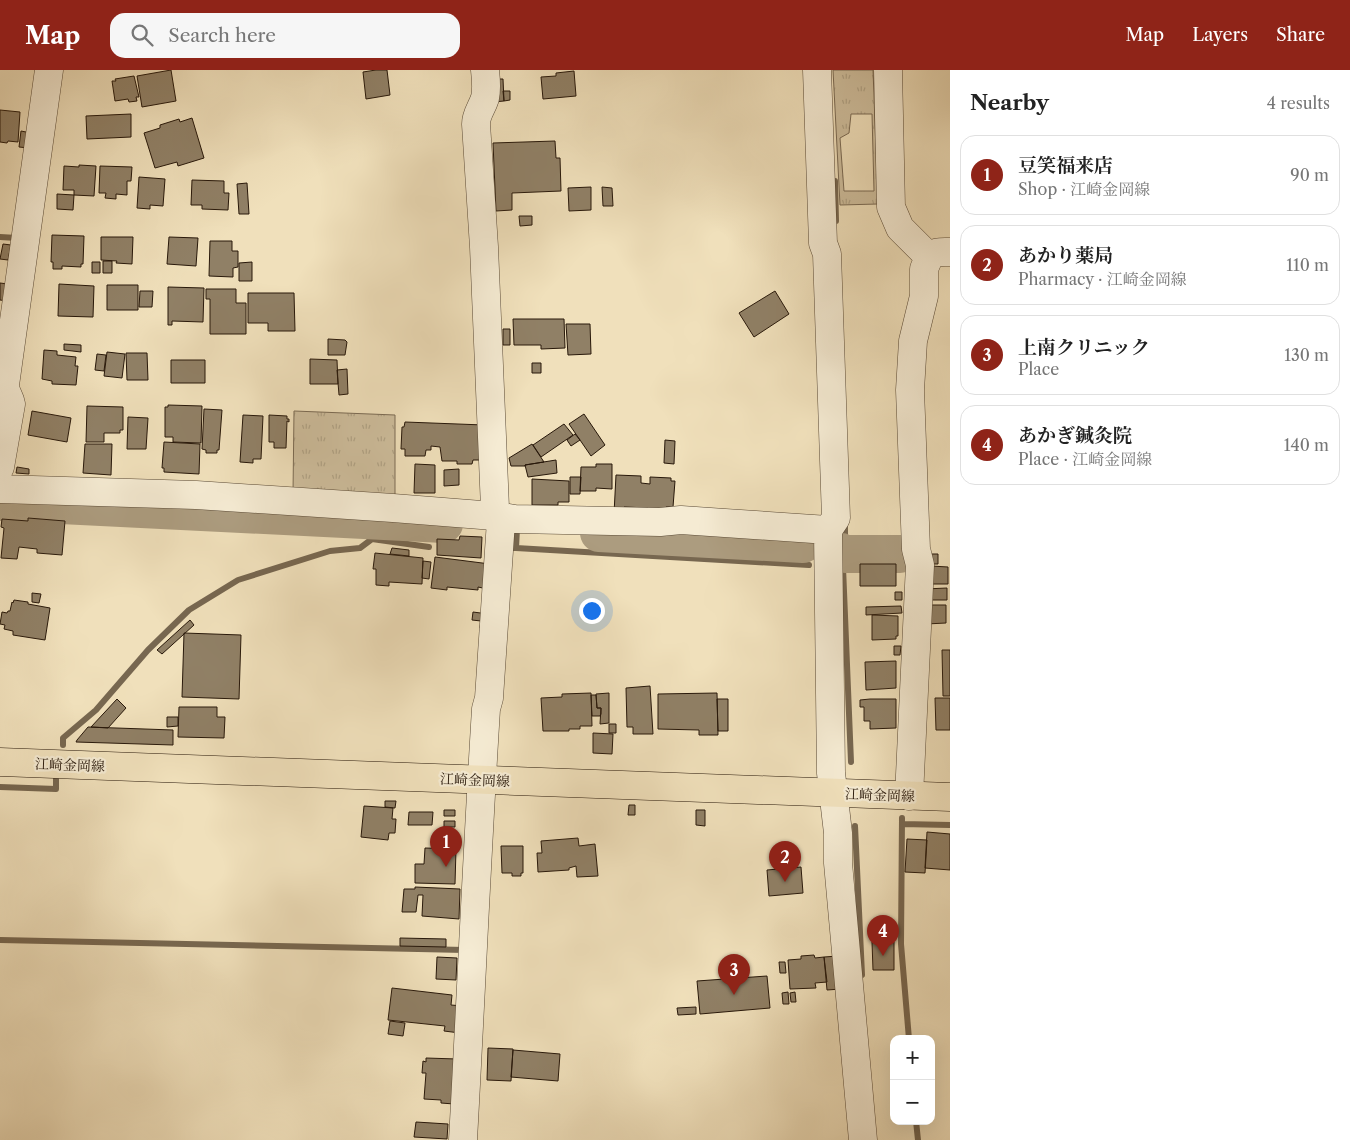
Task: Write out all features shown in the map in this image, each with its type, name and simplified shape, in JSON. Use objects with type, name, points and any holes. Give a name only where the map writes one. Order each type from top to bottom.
[{"type":"main road","name":"江崎金岡線","points":[[0,762],[950,797]]},
{"type":"street","points":[[0,467],[11,404],[10,398],[5,393],[5,385],[49,70]]},
{"type":"street","points":[[463,1140],[481,780],[486,709],[489,698],[500,524],[495,508],[476,124],[476,116],[486,91],[485,70]]},
{"type":"street","points":[[817,70],[823,243],[827,254],[836,518],[828,530],[831,773],[838,833],[838,863],[863,1140]]},
{"type":"street","points":[[888,70],[891,207],[900,228],[931,253],[924,269],[924,296],[913,341],[910,390],[916,549],[920,565],[909,796]]},
{"type":"street","points":[[0,489],[196,495],[393,508],[500,524],[514,519],[660,522],[680,520],[828,530]]},
{"type":"green space","points":[[833,70],[873,70],[878,204],[840,205]],"holes":[[[851,114],[872,114],[874,191],[844,191],[840,138],[849,133]]]},
{"type":"green space","points":[[294,411],[395,415],[395,497],[293,493]]},
{"type":"building","points":[[171,70],[176,101],[142,107],[137,76]]},
{"type":"building","points":[[387,70],[390,95],[366,99],[363,72]]},
{"type":"building","points":[[574,71],[576,96],[543,99],[541,77],[556,76],[556,73]]},
{"type":"building","points":[[134,76],[139,97],[136,97],[137,101],[129,102],[128,99],[115,101],[112,81]]},
{"type":"building","points":[[492,79],[503,79],[504,101],[493,102]]},
{"type":"building","points":[[503,91],[510,91],[510,100],[504,101]]},
{"type":"building","points":[[0,110],[20,112],[18,142],[0,142]]},
{"type":"building","points":[[131,114],[131,137],[87,139],[86,116]]},
{"type":"building","points":[[192,118],[204,158],[178,166],[177,162],[155,168],[144,133],[179,119],[180,122]]},
{"type":"building","points":[[21,131],[31,133],[29,148],[19,147]]},
{"type":"building","points":[[555,141],[556,158],[560,158],[561,191],[512,193],[512,210],[496,211],[493,143]]},
{"type":"building","points":[[79,165],[96,166],[94,196],[74,195],[74,190],[63,190],[64,166],[79,167]]},
{"type":"building","points":[[100,166],[132,167],[131,181],[127,181],[127,195],[116,194],[116,199],[105,198],[106,193],[99,193]]},
{"type":"building","points":[[139,177],[165,179],[163,206],[150,205],[150,209],[137,208]]},
{"type":"building","points":[[192,180],[224,181],[224,193],[229,193],[228,210],[202,209],[202,205],[191,205]]},
{"type":"building","points":[[247,183],[249,214],[239,214],[237,184]]},
{"type":"building","points":[[591,187],[591,210],[569,211],[568,188]]},
{"type":"building","points":[[602,187],[612,188],[613,206],[603,206]]},
{"type":"building","points":[[57,194],[74,195],[73,210],[57,209]]},
{"type":"building","points":[[519,216],[532,216],[532,225],[520,226]]},
{"type":"building","points":[[52,235],[84,236],[83,264],[81,264],[81,267],[62,266],[62,269],[53,269],[53,262],[51,262]]},
{"type":"building","points":[[101,237],[133,237],[132,264],[101,260]]},
{"type":"building","points":[[169,237],[198,238],[196,266],[167,264]]},
{"type":"building","points":[[210,241],[232,241],[232,251],[238,251],[238,267],[233,268],[233,277],[209,276]]},
{"type":"building","points":[[3,244],[11,245],[8,260],[0,259]]},
{"type":"building","points":[[103,261],[112,261],[112,273],[103,273]]},
{"type":"building","points":[[92,262],[100,262],[100,273],[92,273]]},
{"type":"building","points":[[252,262],[252,281],[239,281],[239,263]]},
{"type":"building","points":[[0,283],[8,284],[8,301],[0,300]]},
{"type":"building","points":[[59,284],[94,286],[93,317],[58,316]]},
{"type":"building","points":[[107,285],[138,285],[138,310],[107,310]]},
{"type":"building","points":[[168,287],[204,288],[203,322],[172,321],[172,325],[168,325]]},
{"type":"building","points":[[206,289],[236,289],[236,303],[246,303],[246,334],[210,334],[210,299],[206,299]]},
{"type":"building","points":[[140,291],[153,291],[152,307],[139,307]]},
{"type":"building","points":[[775,291],[789,314],[754,337],[739,313]]},
{"type":"building","points":[[248,293],[294,293],[295,331],[268,331],[268,323],[248,323]]},
{"type":"building","points":[[513,319],[564,319],[565,348],[541,349],[541,345],[514,345]]},
{"type":"building","points":[[566,324],[590,324],[591,354],[568,355]]},
{"type":"building","points":[[503,329],[510,329],[510,345],[503,345]]},
{"type":"building","points":[[328,339],[345,340],[347,342],[345,355],[328,355]]},
{"type":"building","points":[[64,344],[81,345],[81,352],[64,350]]},
{"type":"building","points":[[44,350],[57,351],[57,355],[76,357],[75,366],[78,366],[76,385],[52,384],[52,381],[42,379]]},
{"type":"building","points":[[107,352],[125,354],[122,378],[104,376]]},
{"type":"building","points":[[126,353],[147,353],[148,380],[127,380]]},
{"type":"building","points":[[97,354],[106,355],[104,371],[95,370]]},
{"type":"building","points":[[310,359],[337,360],[338,384],[310,384]]},
{"type":"building","points":[[171,360],[205,360],[205,383],[171,383]]},
{"type":"building","points":[[532,363],[541,363],[541,373],[532,373]]},
{"type":"building","points":[[347,369],[348,394],[339,395],[337,370]]},
{"type":"building","points":[[168,405],[202,406],[201,443],[173,442],[173,437],[165,437],[165,407],[168,407]]},
{"type":"building","points":[[87,406],[123,407],[123,430],[120,430],[120,433],[104,433],[104,442],[86,442]]},
{"type":"building","points":[[204,409],[222,410],[219,450],[217,450],[217,453],[206,453],[206,450],[202,449]]},
{"type":"building","points":[[32,411],[71,418],[67,442],[28,435]]},
{"type":"building","points":[[584,414],[605,445],[591,456],[569,424]]},
{"type":"building","points":[[243,415],[263,416],[261,459],[253,459],[253,463],[240,462]]},
{"type":"building","points":[[269,415],[287,416],[287,419],[289,419],[289,422],[287,421],[286,448],[274,448],[274,442],[269,442]]},
{"type":"building","points":[[128,417],[148,418],[146,449],[127,449]]},
{"type":"building","points":[[405,422],[484,425],[482,460],[473,460],[472,464],[442,461],[440,447],[431,446],[431,450],[426,450],[425,456],[405,456],[405,449],[401,449],[402,427],[404,427]]},
{"type":"building","points":[[564,424],[573,435],[541,457],[533,445]]},
{"type":"building","points":[[575,434],[580,440],[571,446],[567,440]]},
{"type":"building","points":[[665,440],[675,441],[674,464],[664,463]]},
{"type":"building","points":[[164,442],[200,444],[199,474],[164,472],[164,468],[162,468]]},
{"type":"building","points":[[85,444],[112,444],[111,475],[83,473]]},
{"type":"building","points":[[532,444],[544,462],[525,466],[511,466],[509,458]]},
{"type":"building","points":[[556,460],[557,473],[528,477],[525,465]]},
{"type":"building","points":[[415,464],[435,465],[435,493],[414,493]]},
{"type":"building","points":[[596,464],[612,464],[612,489],[596,488],[596,491],[580,491],[581,467],[596,467]]},
{"type":"building","points":[[17,467],[29,469],[29,474],[16,473]]},
{"type":"building","points":[[459,469],[459,485],[444,486],[444,470]]},
{"type":"building","points":[[616,475],[641,476],[641,483],[650,484],[650,477],[671,478],[671,481],[675,481],[673,507],[666,507],[666,512],[648,511],[648,508],[624,507],[623,515],[614,514]]},
{"type":"building","points":[[570,477],[581,477],[580,494],[570,494]]},
{"type":"building","points":[[532,479],[569,481],[569,502],[558,502],[558,505],[532,505]]},
{"type":"building","points":[[28,518],[65,521],[62,555],[37,553],[37,549],[19,547],[17,559],[1,558],[4,528],[1,527],[2,519],[28,521]]},
{"type":"building","points":[[460,536],[482,537],[481,558],[437,555],[437,539],[459,540]]},
{"type":"building","points":[[392,548],[409,550],[409,556],[390,554]]},
{"type":"building","points":[[375,553],[423,558],[422,584],[389,582],[389,586],[376,585],[376,569],[373,569]]},
{"type":"building","points":[[929,554],[938,554],[938,564],[928,564]]},
{"type":"building","points":[[435,557],[490,564],[487,589],[478,587],[478,590],[447,587],[447,590],[431,588]]},
{"type":"building","points":[[423,561],[431,562],[429,579],[422,578]]},
{"type":"building","points":[[860,564],[896,564],[896,586],[860,586]]},
{"type":"building","points":[[931,566],[948,567],[948,584],[931,584]]},
{"type":"building","points":[[947,588],[947,600],[925,600],[925,589]]},
{"type":"building","points":[[895,592],[902,592],[902,600],[895,600]]},
{"type":"building","points":[[32,593],[41,594],[39,603],[32,602]]},
{"type":"building","points":[[14,600],[50,608],[45,640],[13,635],[13,631],[4,629],[5,625],[0,624],[2,612],[7,613],[10,611]]},
{"type":"building","points":[[926,605],[946,605],[946,623],[926,624]]},
{"type":"building","points":[[901,606],[902,613],[866,615],[866,607]]},
{"type":"building","points":[[473,612],[488,614],[486,628],[480,628],[481,621],[472,620]]},
{"type":"building","points":[[872,615],[898,616],[898,636],[896,636],[896,639],[872,640]]},
{"type":"building","points":[[190,620],[194,625],[162,654],[157,650]]},
{"type":"building","points":[[184,633],[241,635],[239,699],[182,697]]},
{"type":"building","points":[[894,646],[901,646],[900,655],[894,655]]},
{"type":"building","points":[[942,650],[950,650],[950,696],[943,696]]},
{"type":"building","points":[[896,661],[896,688],[866,690],[865,662]]},
{"type":"building","points":[[650,686],[653,734],[633,734],[633,727],[627,727],[626,688]]},
{"type":"building","points":[[591,693],[592,726],[580,726],[580,729],[569,729],[569,731],[543,731],[541,698],[562,697],[562,694]]},
{"type":"building","points":[[609,693],[609,723],[600,724],[601,708],[597,708],[596,694]]},
{"type":"building","points":[[717,693],[718,735],[699,735],[699,730],[658,729],[658,694]]},
{"type":"building","points":[[591,695],[596,695],[597,708],[601,708],[600,716],[592,716]]},
{"type":"building","points":[[935,698],[950,698],[950,730],[936,730]]},
{"type":"building","points":[[117,699],[126,708],[108,728],[91,727]]},
{"type":"building","points":[[717,699],[728,699],[728,731],[718,731]]},
{"type":"building","points":[[896,699],[896,728],[870,729],[870,721],[864,721],[864,707],[860,707],[860,700]]},
{"type":"building","points":[[179,707],[217,707],[217,717],[225,717],[224,738],[178,737]]},
{"type":"building","points":[[167,717],[178,717],[178,726],[167,727]]},
{"type":"building","points":[[609,724],[616,724],[616,733],[609,733]]},
{"type":"building","points":[[88,727],[173,730],[173,745],[76,742]]},
{"type":"building","points":[[593,733],[613,734],[612,754],[593,753]]},
{"type":"building","points":[[385,801],[396,801],[395,808],[385,807]]},
{"type":"building","points":[[629,805],[635,805],[635,815],[628,815]]},
{"type":"building","points":[[364,806],[393,808],[392,819],[396,819],[395,833],[389,833],[388,840],[361,837]]},
{"type":"building","points":[[444,810],[455,810],[455,816],[444,816]]},
{"type":"building","points":[[696,810],[705,810],[705,826],[696,825]]},
{"type":"building","points":[[409,812],[433,812],[432,825],[408,825]]},
{"type":"building","points":[[444,821],[455,821],[455,827],[444,827]]},
{"type":"building","points":[[927,832],[950,834],[950,870],[925,868]]},
{"type":"building","points":[[578,838],[579,846],[595,844],[598,876],[577,877],[576,866],[569,868],[569,870],[538,872],[537,853],[542,853],[541,841]]},
{"type":"building","points":[[907,839],[927,840],[925,873],[905,872]]},
{"type":"building","points":[[501,846],[523,846],[523,873],[521,873],[521,876],[512,876],[512,873],[502,873]]},
{"type":"building","points":[[425,848],[456,849],[455,884],[415,883],[415,864],[424,864]]},
{"type":"building","points":[[801,867],[803,893],[769,896],[767,870]]},
{"type":"building","points":[[415,887],[460,889],[459,919],[422,916],[423,895],[418,895],[416,912],[402,912],[404,889],[415,889]]},
{"type":"building","points":[[400,938],[446,939],[446,947],[400,946]]},
{"type":"building","points":[[872,942],[894,942],[894,970],[873,970]]},
{"type":"building","points":[[814,955],[815,958],[824,957],[827,982],[815,983],[816,988],[790,989],[788,960]]},
{"type":"building","points":[[838,956],[841,989],[827,990],[824,957]]},
{"type":"building","points":[[437,957],[457,958],[456,980],[436,979]]},
{"type":"building","points":[[779,962],[785,962],[786,973],[780,973]]},
{"type":"building","points":[[767,976],[770,1008],[700,1014],[697,981]]},
{"type":"building","points":[[392,988],[452,995],[451,1005],[463,1006],[460,1033],[444,1031],[445,1026],[388,1020]]},
{"type":"building","points":[[788,992],[789,1004],[783,1004],[782,993]]},
{"type":"building","points":[[795,992],[796,1002],[791,1002],[790,993]]},
{"type":"building","points":[[696,1007],[696,1014],[678,1015],[677,1008]]},
{"type":"building","points":[[390,1021],[405,1023],[403,1036],[388,1034]]},
{"type":"building","points":[[488,1048],[513,1049],[511,1081],[487,1080]]},
{"type":"building","points":[[513,1050],[560,1054],[558,1081],[511,1077]]},
{"type":"building","points":[[426,1058],[457,1059],[454,1104],[441,1103],[441,1100],[424,1099],[426,1073],[422,1073],[423,1061],[426,1062]]},
{"type":"building","points":[[416,1122],[448,1124],[447,1139],[414,1137]]},
{"type":"waterway","points":[[835,181],[836,221]]},
{"type":"waterway","points":[[0,237],[17,238]]},
{"type":"waterway","points":[[0,502],[444,524]]},
{"type":"waterway","points":[[845,521],[843,567],[851,762]]},
{"type":"waterway","points":[[516,548],[517,528]]},
{"type":"waterway","points":[[599,533],[803,544]]},
{"type":"waterway","points":[[63,745],[63,738],[96,710],[148,650],[189,610],[238,580],[330,551],[360,548],[372,539],[429,547]]},
{"type":"waterway","points":[[904,543],[900,554],[909,572]]},
{"type":"waterway","points":[[508,550],[508,548],[516,548],[809,565]]},
{"type":"waterway","points":[[841,552],[845,554],[900,554]]},
{"type":"waterway","points":[[0,787],[56,789],[56,779]]},
{"type":"waterway","points":[[902,818],[901,944],[909,1035]]},
{"type":"waterway","points":[[902,824],[950,825]]},
{"type":"waterway","points":[[855,826],[862,975]]},
{"type":"waterway","points":[[0,940],[465,950]]},
{"type":"waterway","points":[[916,1125],[918,1140]]},
{"type":"place","name":"豆笑福来店","points":[[446,867]]},
{"type":"place","name":"あかり薬局","points":[[785,882]]},
{"type":"place","name":"あかぎ鍼灸院","points":[[883,956]]},
{"type":"place","name":"上南クリニック","points":[[734,995]]}]
